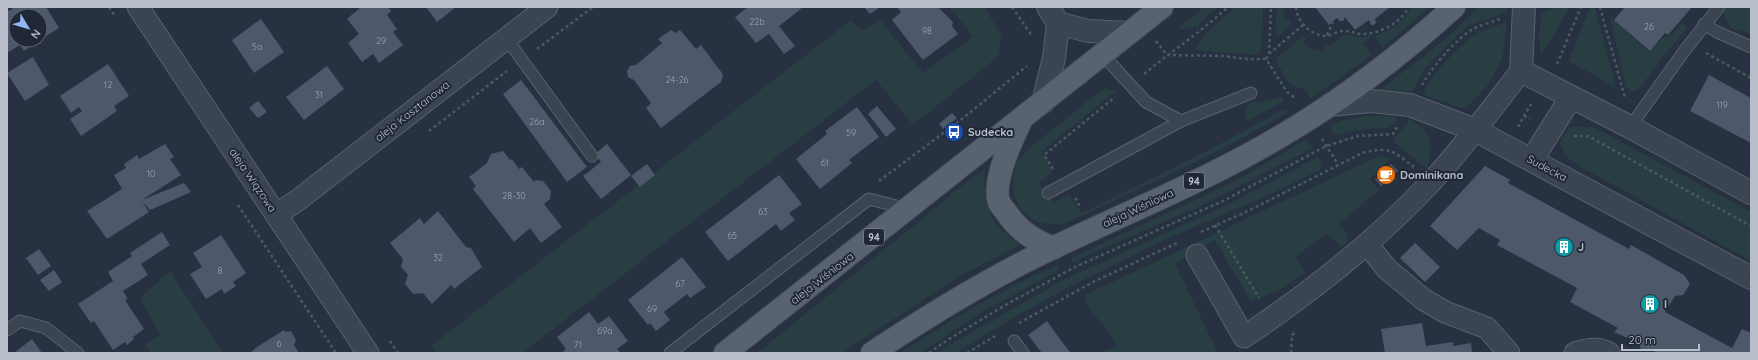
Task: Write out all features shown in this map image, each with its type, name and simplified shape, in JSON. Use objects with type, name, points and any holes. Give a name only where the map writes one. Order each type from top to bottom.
[{"type":"main road","name":"aleja Wiśniowa","points":[[726,353],[1162,7]]},
{"type":"main road","name":"aleja Wiśniowa","points":[[872,353],[938,310],[998,276],[1241,158],[1290,130],[1330,105],[1379,70],[1454,7]]},
{"type":"main road","points":[[1022,119],[1007,150],[998,183],[999,202],[1012,221],[1028,236],[1054,248]]},
{"type":"street","name":"aleja Wiązowa","points":[[138,7],[368,353]]},
{"type":"street","name":"aleja Kasztanowa","points":[[276,215],[298,200],[547,7]]},
{"type":"street","points":[[1197,255],[1245,345],[1272,318],[1367,244],[1431,182],[1475,130],[1521,70],[1524,7]]},
{"type":"street","points":[[1043,102],[1054,58],[1053,15],[1088,31],[1129,33]]},
{"type":"street","points":[[1521,70],[1751,193]]},
{"type":"street","points":[[1532,160],[1571,97]]},
{"type":"street","name":"Sudecka","points":[[1330,105],[1371,101],[1410,106],[1475,130],[1751,278]]},
{"type":"street","points":[[1367,244],[1387,268],[1423,299],[1445,312],[1487,328],[1509,353]]},
{"type":"street","points":[[1575,353],[1588,349],[1604,350],[1609,353]]},
{"type":"lane","points":[[1630,127],[1704,24],[1719,7]]},
{"type":"lane","points":[[1704,24],[1717,32],[1751,47]]},
{"type":"lane","points":[[506,38],[592,156]]},
{"type":"lane","points":[[1102,54],[1146,102],[1181,121]]},
{"type":"lane","points":[[1048,193],[1181,121],[1251,93]]},
{"type":"lane","points":[[670,353],[869,199],[909,209]]},
{"type":"lane","points":[[7,330],[20,320],[46,328],[78,353]]},
{"type":"lane","points":[[1014,341],[1023,353]]},
{"type":"path","points":[[429,131],[593,7]]},
{"type":"path","points":[[1012,7],[1033,38]]},
{"type":"path","points":[[1167,55],[1200,32],[1228,7]]},
{"type":"path","points":[[1269,54],[1271,7]]},
{"type":"path","points":[[1296,7],[1296,14],[1303,25],[1314,34],[1327,36],[1344,30],[1354,34],[1376,32],[1397,21],[1406,13],[1409,7]]},
{"type":"path","points":[[1554,69],[1581,7]]},
{"type":"path","points":[[1600,7],[1626,98]]},
{"type":"path","points":[[1421,86],[1436,64],[1465,34],[1473,29],[1504,18]]},
{"type":"path","points":[[1327,36],[1333,22]]},
{"type":"path","points":[[1266,59],[1269,54],[1303,25]]},
{"type":"path","points":[[1156,42],[1167,55],[1223,56],[1246,59],[1266,59]]},
{"type":"path","points":[[1705,53],[1751,78]]},
{"type":"path","points":[[1266,59],[1287,92],[1296,99]]},
{"type":"path","points":[[1517,128],[1535,98]]},
{"type":"path","points":[[929,353],[997,310],[1075,267],[1225,200],[1326,146],[1358,136],[1393,134],[1399,125]]},
{"type":"path","points":[[1320,136],[1338,164]]},
{"type":"path","points":[[1568,136],[1588,136],[1751,226]]},
{"type":"path","points":[[1215,225],[1272,318]]},
{"type":"path","points":[[1291,353],[1292,343]]},
{"type":"green space","points":[[950,7],[984,7],[1001,34],[999,56],[913,125],[876,80],[522,353],[437,353],[431,346],[851,20],[862,30],[881,21],[923,73],[973,37]]},
{"type":"green space","points":[[1204,7],[1218,7],[1197,26],[1181,30],[1179,27]]},
{"type":"green space","points":[[1235,7],[1263,7],[1262,49],[1256,55],[1195,50],[1202,37]]},
{"type":"green space","points":[[1277,7],[1283,7],[1285,20],[1290,20],[1291,24],[1279,36],[1275,36]]},
{"type":"green space","points":[[1412,7],[1430,7],[1382,48],[1375,36],[1396,25],[1405,17]]},
{"type":"green space","points":[[1479,7],[1507,7],[1507,12],[1470,25],[1463,30],[1426,67],[1412,92],[1380,90],[1447,38]]},
{"type":"green space","points":[[1555,7],[1570,7],[1541,56],[1539,38],[1541,14]]},
{"type":"green space","points":[[1590,7],[1595,7],[1616,88],[1569,61]]},
{"type":"green space","points":[[1727,7],[1751,7],[1751,34],[1731,28],[1723,12]]},
{"type":"green space","points":[[1610,17],[1649,52],[1665,36],[1668,38],[1682,23],[1687,28],[1660,60],[1640,88],[1635,92],[1626,88]]},
{"type":"green space","points":[[1507,22],[1503,56],[1489,84],[1465,109],[1424,95],[1431,80],[1445,62],[1469,39],[1479,33]]},
{"type":"green space","points":[[1344,35],[1358,37],[1373,36],[1363,44],[1372,55],[1310,99],[1306,90],[1289,84],[1276,61],[1277,58],[1303,36],[1306,38],[1304,43],[1312,49],[1324,51],[1325,46],[1330,46]]},
{"type":"green space","points":[[1104,88],[1116,91],[1041,152],[1052,171],[1051,174],[1038,183],[1054,203],[1067,195],[1070,196],[1082,213],[1201,154],[1283,110],[1287,109],[1288,112],[1196,162],[1066,223],[1048,224],[1031,218],[1022,210],[1015,198],[1013,183],[1015,168],[1018,162],[1032,145]]},
{"type":"green space","points":[[1282,96],[1284,101],[1247,121],[1245,109],[1248,104]]},
{"type":"green space","points":[[1366,116],[1396,116],[1398,118],[1389,128],[1358,130],[1337,135],[1332,132],[1330,126],[1340,121]]},
{"type":"green space","points":[[1410,119],[1423,129],[1429,140],[1430,153],[1427,169],[1395,143],[1395,138]]},
{"type":"green space","points":[[1575,126],[1593,127],[1751,212],[1751,261],[1581,167],[1565,156],[1560,143],[1568,128]]},
{"type":"green space","points":[[1307,139],[1313,148],[1201,206],[1092,253],[1073,263],[1071,258],[1235,181]]},
{"type":"green space","points":[[1379,156],[1392,158],[1370,179],[1379,190],[1339,224],[1348,236],[1345,245],[1341,247],[1327,233],[1295,257],[1305,272],[1283,288],[1251,302],[1215,240],[1175,264],[1218,353],[1098,353],[1118,346],[1086,303],[1085,295]]},
{"type":"green space","points":[[1318,157],[1323,164],[1320,170],[1267,196],[1173,236],[1067,288],[1011,319],[956,353],[938,353],[954,342],[1065,279],[1227,205]]},
{"type":"green space","points":[[985,169],[985,194],[990,213],[1001,229],[1020,245],[962,275],[841,353],[757,353],[977,174]]},
{"type":"green space","points":[[1057,265],[1060,270],[989,308],[920,353],[901,353],[977,306],[1016,284]]},
{"type":"green space","points":[[170,271],[223,353],[150,353],[145,344],[160,335],[140,298]]},
{"type":"building","points":[[46,7],[47,8],[14,8]]},
{"type":"building","points":[[361,7],[388,7],[391,11],[387,15],[397,29],[393,32],[403,45],[379,63],[373,54],[362,62],[348,43],[359,34],[347,19]]},
{"type":"building","points":[[426,7],[456,7],[437,22]]},
{"type":"building","points":[[748,7],[800,7],[801,9],[779,26],[795,46],[784,54],[769,34],[756,43],[735,17]]},
{"type":"building","points":[[864,7],[880,7],[870,14]]},
{"type":"building","points":[[897,7],[938,7],[953,22],[952,26],[958,34],[923,60],[892,20],[901,12]]},
{"type":"building","points":[[1315,7],[1390,7],[1375,19],[1376,23],[1373,25],[1371,25],[1369,20],[1355,30],[1345,17],[1343,21],[1340,21],[1337,18],[1329,25]]},
{"type":"building","points":[[1625,7],[1692,7],[1668,35],[1665,33],[1650,51],[1614,20]]},
{"type":"building","points":[[7,8],[8,48],[15,48],[7,53]]},
{"type":"building","points":[[48,10],[59,28],[48,35]]},
{"type":"building","points":[[261,19],[284,52],[254,73],[232,40]]},
{"type":"building","points":[[671,30],[675,33],[680,30],[696,49],[701,45],[722,73],[723,77],[721,82],[661,128],[646,108],[651,103],[634,80],[628,77],[627,71],[630,66],[636,65],[662,43],[658,39]]},
{"type":"building","points":[[33,57],[49,85],[25,101],[7,73]]},
{"type":"building","points":[[108,64],[129,96],[114,106],[117,111],[81,136],[70,119],[82,111],[79,107],[71,113],[60,96]]},
{"type":"building","points":[[327,66],[344,89],[304,120],[286,97]]},
{"type":"building","points":[[1709,75],[1751,98],[1751,143],[1690,111]]},
{"type":"building","points":[[521,80],[587,167],[567,182],[503,94]]},
{"type":"building","points":[[258,101],[267,112],[258,118],[249,108]]},
{"type":"building","points":[[877,106],[896,129],[886,137],[868,114]]},
{"type":"building","points":[[857,107],[879,137],[849,160],[852,163],[820,189],[796,159],[827,134],[825,131]]},
{"type":"building","points":[[952,113],[957,118],[943,129],[939,124]]},
{"type":"building","points":[[165,144],[174,157],[170,159],[181,175],[142,200],[184,183],[191,192],[150,210],[142,201],[149,212],[107,239],[87,211],[122,189],[114,175],[126,168],[124,164],[137,155],[139,159]]},
{"type":"building","points":[[607,144],[631,175],[601,199],[583,176],[601,162],[595,154]]},
{"type":"building","points":[[503,151],[510,160],[512,159],[519,169],[522,167],[534,182],[535,180],[543,181],[551,191],[550,199],[544,204],[562,227],[541,243],[530,228],[514,242],[473,189],[476,186],[469,177],[487,163],[491,154]]},
{"type":"building","points":[[647,164],[655,175],[640,187],[631,176]]},
{"type":"building","name":"Dominikana","points":[[1391,164],[1398,171],[1381,186],[1375,179]]},
{"type":"building","name":"J","points":[[1485,166],[1510,180],[1508,183],[1629,249],[1631,245],[1684,275],[1690,284],[1683,295],[1675,296],[1665,312],[1732,348],[1742,329],[1751,333],[1751,353],[1657,353],[1652,350],[1644,351],[1640,348],[1639,343],[1614,332],[1618,328],[1570,302],[1577,288],[1497,245],[1500,240],[1479,228],[1457,250],[1430,226]]},
{"type":"building","points":[[779,175],[802,204],[789,213],[795,220],[781,231],[776,224],[728,261],[705,232]]},
{"type":"building","points":[[438,211],[466,247],[471,248],[482,267],[454,289],[451,285],[432,304],[423,293],[413,294],[405,284],[408,275],[401,267],[403,259],[390,243],[420,218],[424,224]]},
{"type":"building","points":[[162,232],[170,245],[141,264],[148,275],[123,291],[128,299],[125,300],[144,329],[133,337],[134,339],[127,345],[125,342],[113,350],[94,321],[91,323],[78,304],[113,281],[108,272],[132,256],[130,253]]},
{"type":"building","points":[[221,235],[246,273],[233,282],[236,286],[224,294],[222,289],[206,299],[190,274],[202,267],[193,253]]},
{"type":"building","points":[[1415,243],[1440,267],[1425,282],[1400,258]]},
{"type":"building","points":[[39,249],[51,266],[38,275],[26,258]]},
{"type":"building","points":[[682,257],[706,287],[690,298],[687,294],[664,312],[670,320],[656,331],[650,323],[648,325],[628,300]]},
{"type":"building","points":[[54,270],[62,282],[49,291],[40,280]]},
{"type":"building","points":[[589,312],[598,324],[609,316],[628,341],[617,349],[621,353],[561,353],[566,349],[557,337]]},
{"type":"building","points":[[1047,321],[1071,353],[1042,353],[1028,335]]},
{"type":"building","points":[[1422,323],[1426,346],[1453,342],[1453,346],[1471,343],[1472,353],[1385,353],[1381,329]]},
{"type":"building","points":[[284,330],[285,332],[291,331],[296,340],[294,345],[299,353],[250,353],[257,347]]},
{"type":"building","points":[[32,339],[42,353],[14,353]]},
{"type":"place","name":"Sudecka","points":[[954,132]]},
{"type":"place","name":"Dominikana","points":[[1386,175]]},
{"type":"place","name":"J","points":[[1564,247]]},
{"type":"place","name":"I","points":[[1650,304]]}]
